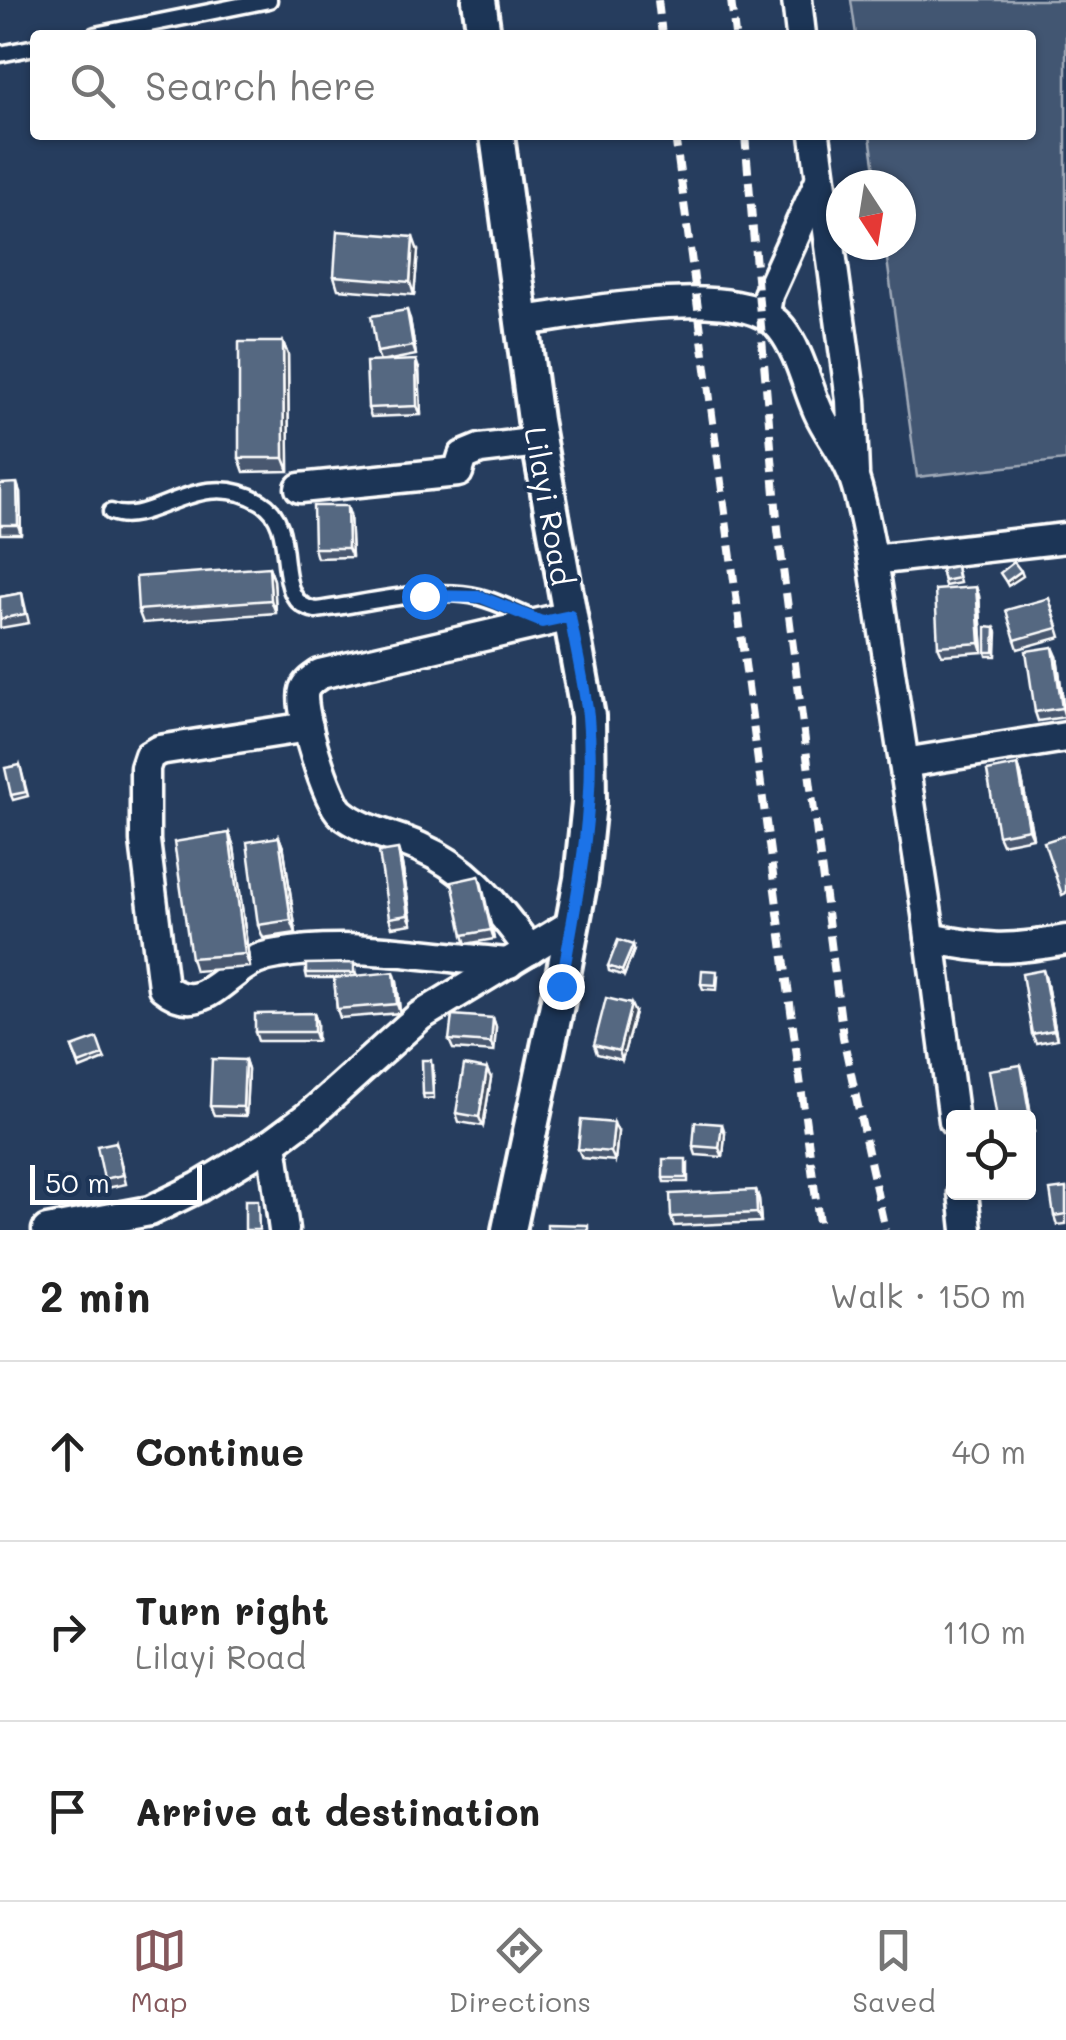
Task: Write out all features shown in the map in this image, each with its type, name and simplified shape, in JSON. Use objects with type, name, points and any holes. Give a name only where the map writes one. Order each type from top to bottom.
[{"type":"street","points":[[479,0],[483,30]]},
{"type":"street","points":[[797,0],[800,30]]},
{"type":"street","name":"Lilayi Road","points":[[499,140],[539,442],[556,619],[588,716],[589,803],[572,924],[509,1230]]},
{"type":"street","points":[[815,140],[850,400],[854,474],[872,560],[904,763],[953,1110]]},
{"type":"street","points":[[765,313],[768,296],[820,178]]},
{"type":"street","points":[[522,321],[697,300],[733,303],[765,313],[793,346],[818,413],[854,474]]},
{"type":"street","points":[[300,488],[458,472],[464,456],[480,449],[539,442]]},
{"type":"street","points":[[872,560],[1066,538]]},
{"type":"street","points":[[519,956],[483,888],[461,870],[340,812],[332,800],[308,727],[303,693],[308,682],[320,674],[556,619]]},
{"type":"street","points":[[308,727],[159,750],[149,756],[145,768],[145,842],[163,987],[172,995],[202,996],[218,989],[236,971],[278,954],[340,950],[519,956]]},
{"type":"street","points":[[904,763],[1066,737]]},
{"type":"street","points":[[47,1230],[159,1220],[199,1187],[311,1114],[420,1016],[572,924]]},
{"type":"street","points":[[930,938],[989,950],[1018,950],[1066,940]]},
{"type":"street","points":[[272,1143],[284,1230]]},
{"type":"street","points":[[964,1200],[968,1230]]},
{"type":"lane","points":[[119,30],[270,0]]},
{"type":"lane","points":[[0,54],[30,48]]},
{"type":"lane","points":[[111,512],[119,515],[145,511],[185,494],[208,490],[235,491],[274,511],[282,524],[291,590],[304,608],[316,610],[460,594],[556,619]]},
{"type":"shaded area","points":[[851,0],[1066,0],[1066,460],[917,477],[887,260],[916,260],[916,170],[875,170],[871,140],[1036,140],[1036,30],[855,30]]},
{"type":"building","points":[[337,231],[413,237],[410,282],[334,276]]},
{"type":"building","points":[[407,310],[413,346],[377,352],[371,316]]},
{"type":"building","points":[[239,342],[283,342],[284,458],[239,458]]},
{"type":"building","points":[[416,360],[417,406],[368,408],[366,362]]},
{"type":"building","points":[[17,483],[18,525],[0,525],[0,484]]},
{"type":"building","points":[[313,506],[347,506],[348,548],[314,548]]},
{"type":"building","points":[[1014,562],[1021,571],[1006,582],[1000,573]]},
{"type":"building","points":[[956,566],[958,578],[944,581],[941,569]]},
{"type":"building","points":[[269,567],[271,600],[138,610],[136,577]]},
{"type":"building","points":[[976,587],[980,643],[938,646],[935,590]]},
{"type":"building","points":[[22,593],[25,614],[0,619],[0,597]]},
{"type":"building","points":[[1049,598],[1058,628],[1015,640],[1006,610]]},
{"type":"building","points":[[986,627],[995,628],[994,652],[986,652]]},
{"type":"building","points":[[1053,647],[1062,708],[1035,712],[1026,651]]},
{"type":"building","points":[[20,765],[26,792],[11,795],[5,768]]},
{"type":"building","points":[[1018,765],[1029,829],[998,835],[987,771]]},
{"type":"building","points":[[229,833],[245,954],[191,958],[174,842]]},
{"type":"building","points":[[1066,835],[1066,893],[1062,895],[1044,842]]},
{"type":"building","points":[[279,837],[291,920],[258,925],[247,842]]},
{"type":"building","points":[[398,849],[408,915],[389,918],[379,852]]},
{"type":"building","points":[[479,876],[491,930],[463,935],[452,882]]},
{"type":"building","points":[[618,940],[633,945],[622,971],[608,966]]},
{"type":"building","points":[[354,963],[354,973],[306,973],[306,964]]},
{"type":"building","points":[[702,970],[717,971],[716,985],[701,984]]},
{"type":"building","points":[[1043,970],[1054,1030],[1032,1034],[1022,974]]},
{"type":"building","points":[[394,972],[397,1004],[337,1009],[334,978]]},
{"type":"building","points":[[606,998],[631,1004],[619,1051],[594,1045]]},
{"type":"building","points":[[314,1013],[314,1032],[255,1032],[255,1014]]},
{"type":"building","points":[[452,1015],[493,1018],[491,1043],[449,1040]]},
{"type":"building","points":[[97,1038],[103,1055],[79,1064],[72,1047]]},
{"type":"building","points":[[212,1059],[245,1060],[243,1107],[210,1106]]},
{"type":"building","points":[[422,1060],[431,1060],[433,1094],[423,1094]]},
{"type":"building","points":[[464,1065],[487,1069],[479,1117],[456,1113]]},
{"type":"building","points":[[1021,1065],[1029,1110],[996,1110],[989,1070]]},
{"type":"building","points":[[581,1120],[614,1123],[611,1152],[578,1149]]},
{"type":"building","points":[[695,1122],[722,1124],[719,1148],[693,1146]]},
{"type":"building","points":[[116,1142],[123,1175],[104,1179],[97,1146]]},
{"type":"building","points":[[663,1159],[686,1159],[686,1178],[663,1178]]},
{"type":"building","points":[[1066,1188],[1066,1214],[1054,1216],[1050,1190]]},
{"type":"building","points":[[756,1190],[757,1213],[671,1217],[670,1194]]},
{"type":"building","points":[[245,1200],[258,1200],[259,1230],[245,1230]]},
{"type":"building","points":[[547,1224],[588,1225],[588,1230],[547,1230]]},
{"type":"railway","points":[[658,0],[661,30]]},
{"type":"railway","points":[[731,0],[734,30]]},
{"type":"railway","points":[[676,140],[820,1230]]},
{"type":"railway","points":[[745,140],[778,530],[843,1037],[885,1230]]},
{"type":"route","points":[[424,596],[481,597],[542,622],[570,616],[588,716],[589,803],[581,879],[561,986]]}]
